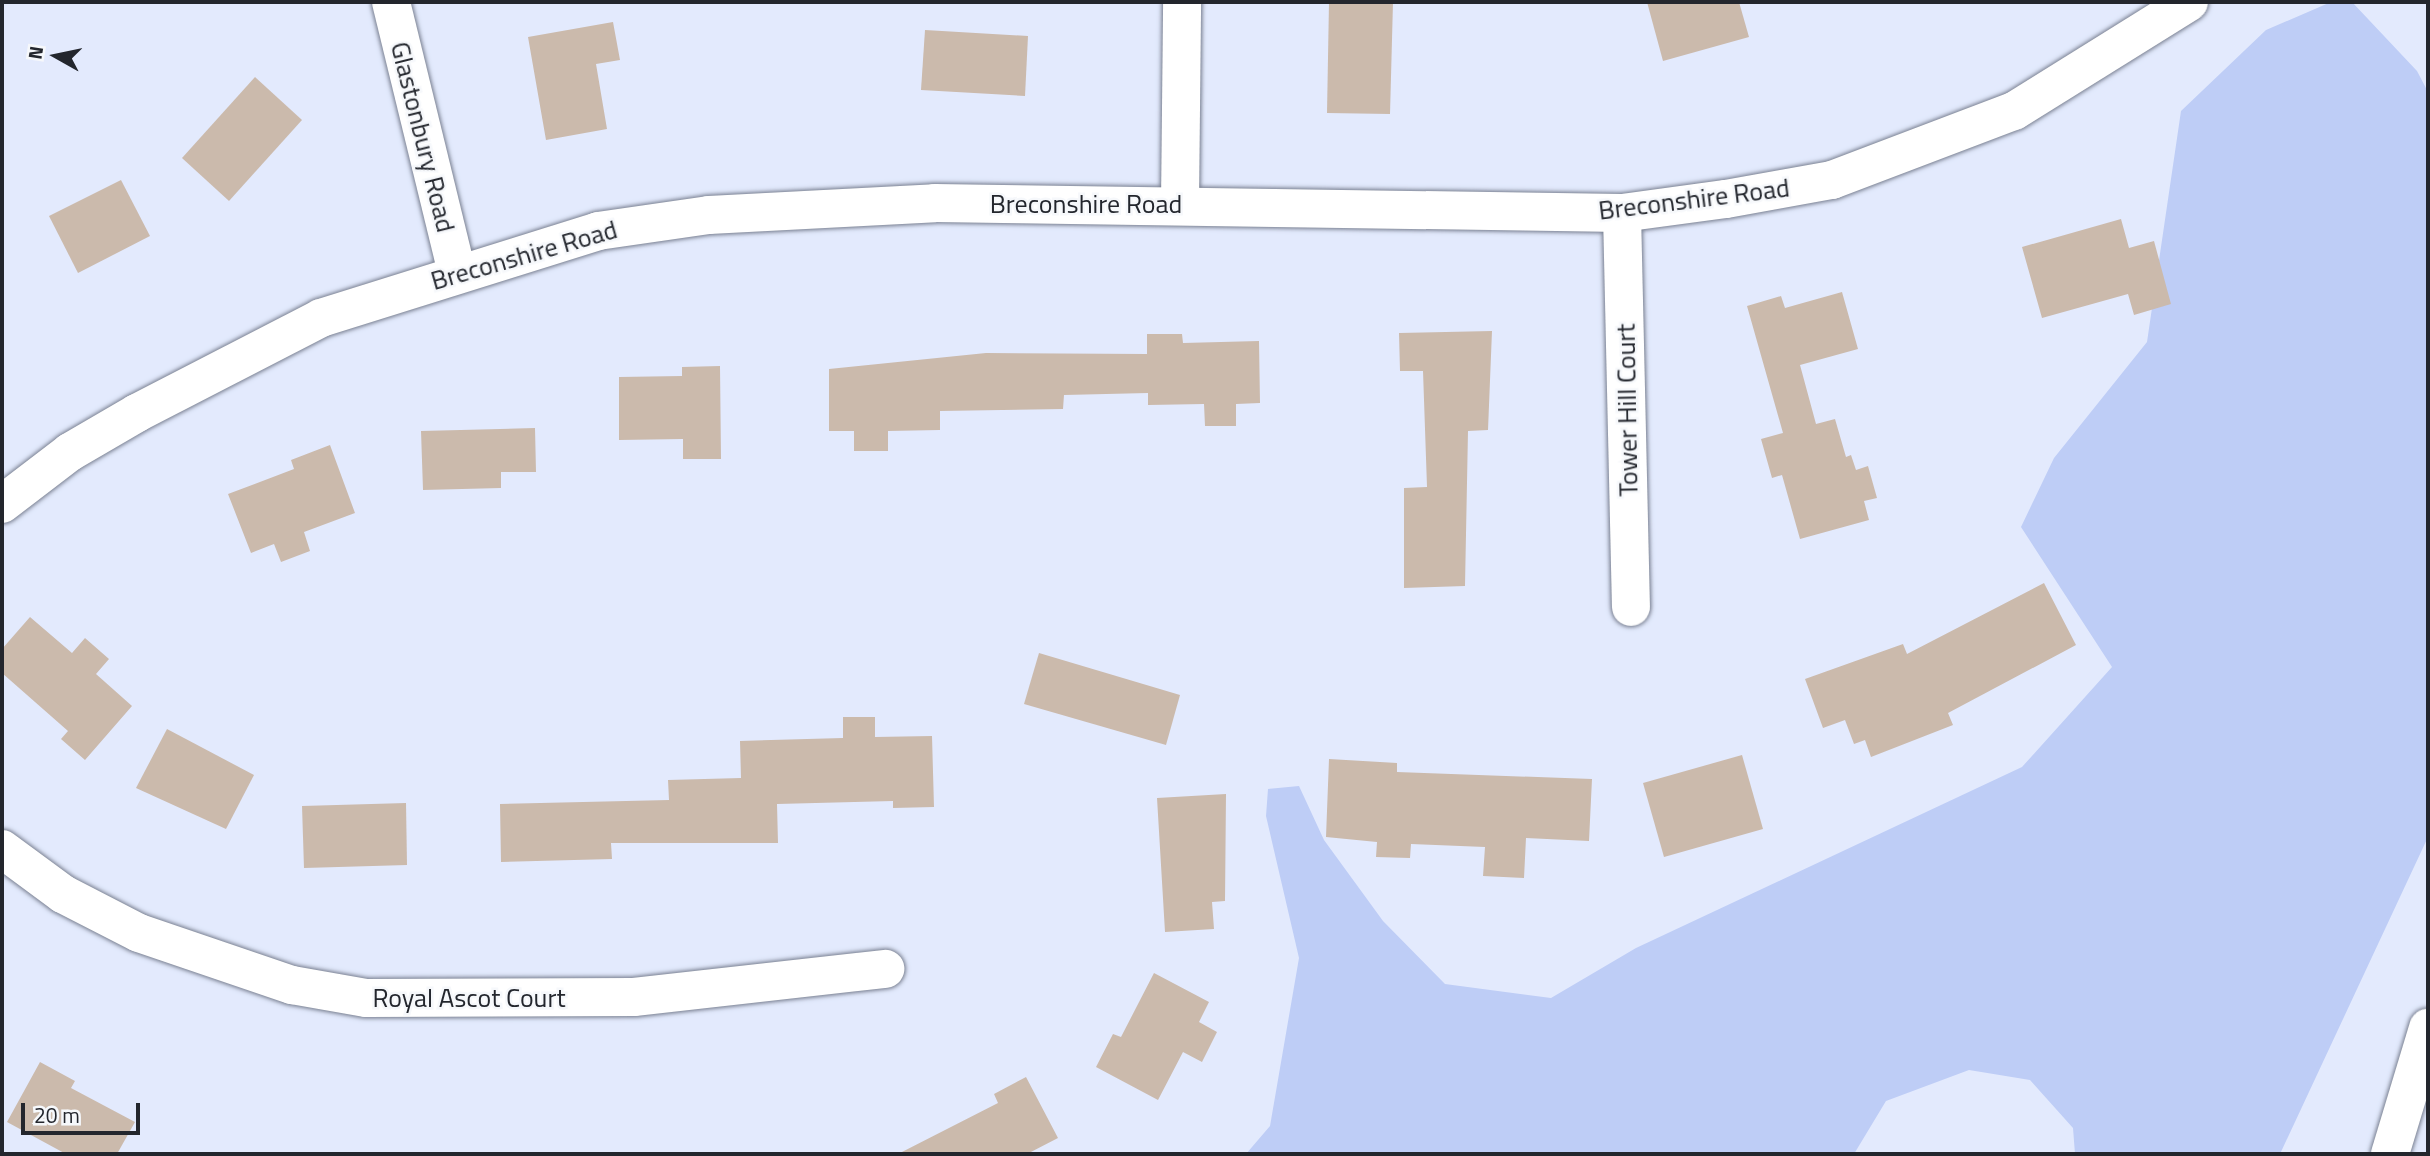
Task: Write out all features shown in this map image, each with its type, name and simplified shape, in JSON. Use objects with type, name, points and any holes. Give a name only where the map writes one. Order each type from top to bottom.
[{"type":"street","name":"Glastonbury Road","points":[[391,2],[457,272]]},
{"type":"street","points":[[1180,204],[1182,2]]},
{"type":"street","name":"Breconshire Road","points":[[2,504],[70,452],[234,361],[321,318],[457,272],[598,231],[709,215],[935,203],[1180,204],[1622,213],[1832,180],[1929,146],[2014,111],[2189,2]]},
{"type":"street","name":"Tower Hill Court","points":[[1622,213],[1631,607]]},
{"type":"street","name":"Royal Ascot Court","points":[[2,849],[63,894],[139,933],[292,985],[366,998],[634,997],[885,969]]},
{"type":"street","points":[[2390,1154],[2428,1028]]},
{"type":"shaded area","points":[[2331,2],[2352,2],[2417,71],[2428,92],[2428,837],[2280,1154],[2075,1154],[2073,1128],[2030,1080],[1969,1070],[1886,1101],[1854,1154],[1246,1154],[1270,1126],[1299,958],[1266,816],[1268,789],[1299,786],[1324,840],[1383,921],[1445,984],[1551,998],[1636,948],[2022,767],[2112,667],[2021,527],[2054,458],[2147,342],[2181,111],[2266,30]]},
{"type":"building","points":[[1329,2],[1393,2],[1390,114],[1327,113]]},
{"type":"building","points":[[1647,2],[1739,2],[1749,37],[1663,61]]},
{"type":"building","points":[[613,22],[620,60],[596,64],[607,129],[546,140],[528,37]]},
{"type":"building","points":[[925,30],[1028,36],[1025,96],[921,90]]},
{"type":"building","points":[[255,77],[302,120],[229,201],[182,158]]},
{"type":"building","points":[[121,180],[150,236],[78,273],[49,216]]},
{"type":"building","points":[[2121,219],[2129,248],[2154,241],[2171,304],[2134,315],[2128,294],[2042,318],[2022,247]]},
{"type":"building","points":[[1842,292],[1858,349],[1800,365],[1816,424],[1835,419],[1846,457],[1851,455],[1856,470],[1868,466],[1877,498],[1864,501],[1869,520],[1800,539],[1782,475],[1772,478],[1761,439],[1783,433],[1747,306],[1781,296],[1785,308]]},
{"type":"building","points":[[1492,331],[1488,430],[1468,431],[1465,586],[1404,588],[1404,488],[1427,487],[1423,371],[1400,371],[1399,333]]},
{"type":"building","points":[[1147,334],[1182,334],[1183,343],[1259,341],[1260,403],[1236,404],[1236,426],[1205,426],[1204,404],[1148,405],[1148,393],[1064,395],[1063,409],[940,411],[940,430],[888,431],[888,451],[854,451],[854,431],[829,431],[829,369],[986,353],[1147,354]]},
{"type":"building","points":[[720,366],[721,459],[683,459],[683,439],[619,440],[619,377],[682,376],[682,367]]},
{"type":"building","points":[[535,428],[536,472],[501,472],[501,488],[423,490],[421,431]]},
{"type":"building","points":[[330,445],[355,513],[304,532],[310,551],[281,562],[274,544],[251,553],[228,494],[294,469],[291,460]]},
{"type":"building","points":[[2044,583],[2076,645],[1948,713],[1953,725],[1871,757],[1865,740],[1854,744],[1845,720],[1823,728],[1805,679],[1903,644],[1907,654]]},
{"type":"building","points":[[30,617],[72,653],[85,638],[109,659],[96,674],[132,706],[85,760],[61,739],[68,731],[2,673],[2,649]]},
{"type":"building","points":[[1039,653],[1180,695],[1166,745],[1024,704]]},
{"type":"building","points":[[843,717],[875,717],[875,737],[932,736],[934,807],[893,808],[893,801],[777,804],[778,843],[611,843],[612,859],[501,862],[500,804],[669,800],[668,780],[741,778],[740,741],[843,738]]},
{"type":"building","points":[[167,729],[254,775],[226,829],[136,788]]},
{"type":"building","points":[[1742,755],[1763,829],[1664,857],[1643,783]]},
{"type":"building","points":[[1329,759],[1397,763],[1397,772],[1592,779],[1589,841],[1526,838],[1524,878],[1483,876],[1485,847],[1411,844],[1410,858],[1376,857],[1377,842],[1326,837]]},
{"type":"building","points":[[1226,794],[1225,901],[1212,902],[1214,929],[1165,932],[1157,798]]},
{"type":"building","points":[[406,803],[407,865],[304,868],[302,806]]},
{"type":"building","points":[[1154,973],[1209,1002],[1199,1022],[1217,1032],[1202,1062],[1183,1052],[1158,1100],[1096,1067],[1113,1034],[1121,1037]]},
{"type":"building","points":[[40,1062],[75,1081],[71,1088],[135,1122],[117,1154],[66,1154],[7,1122]]},
{"type":"building","points":[[1026,1077],[1058,1138],[1027,1154],[898,1154],[998,1103],[994,1094]]}]
